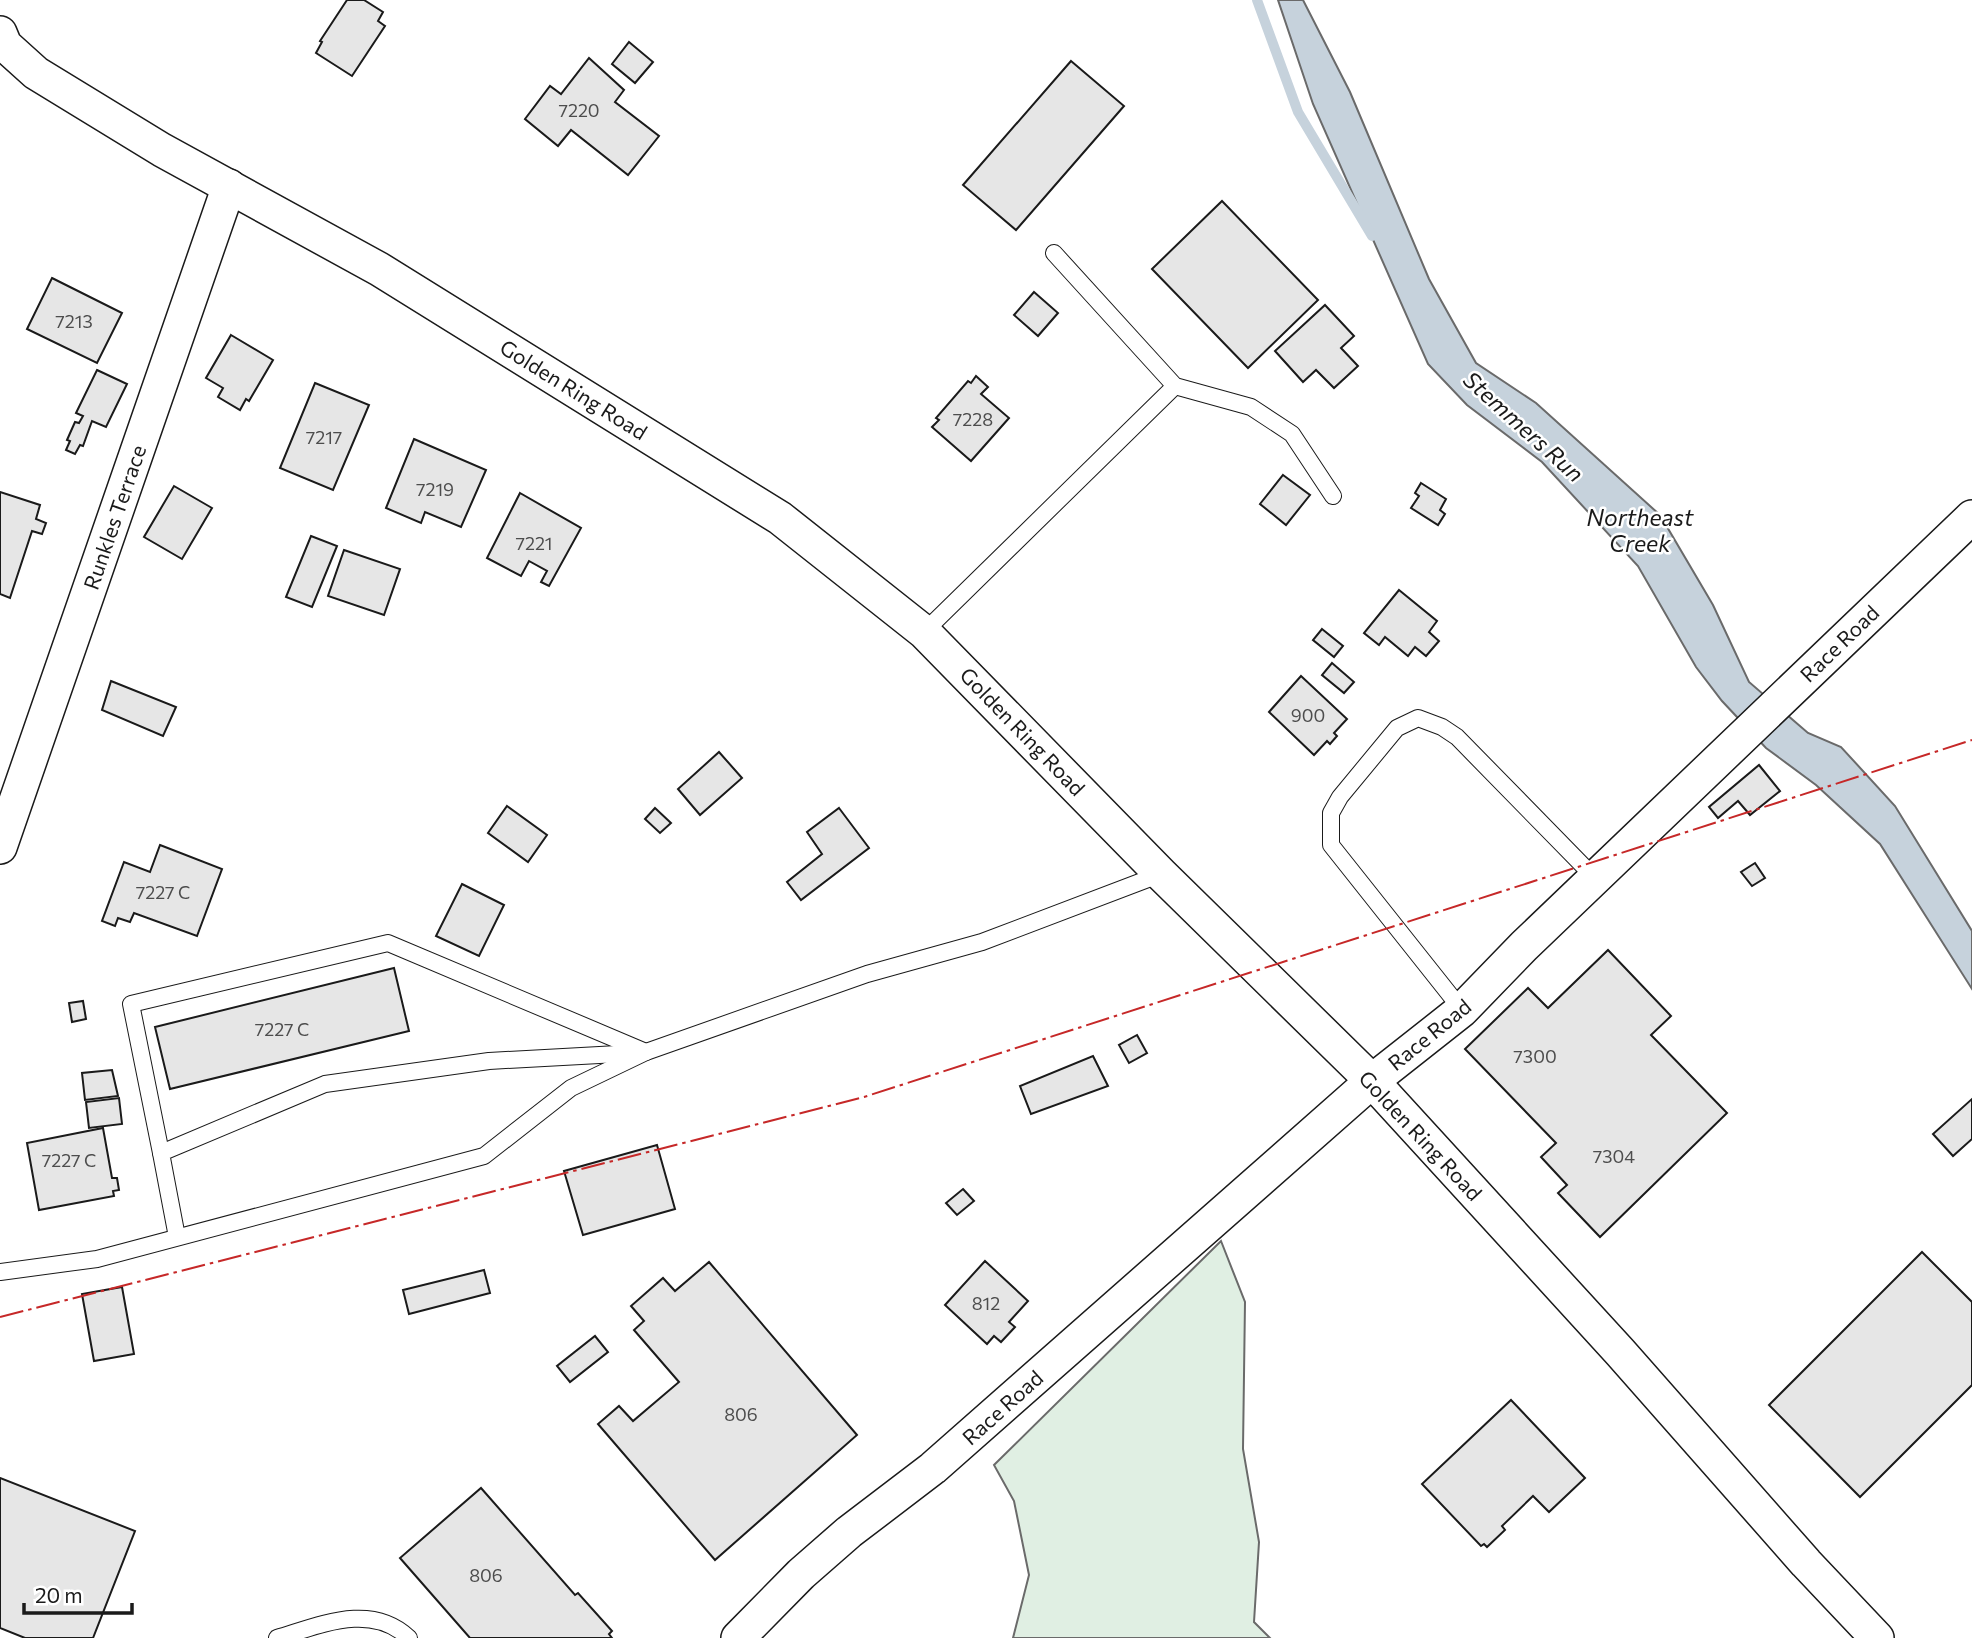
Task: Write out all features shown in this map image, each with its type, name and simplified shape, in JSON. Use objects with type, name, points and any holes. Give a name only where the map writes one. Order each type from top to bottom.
[{"type":"street","name":"Golden Ring Road","points":[[0,33],[5,45],[36,73],[162,150],[401,283],[780,518],[925,632],[1161,874],[1371,1081],[1611,1342],[1806,1563],[1878,1638]]},
{"type":"street","name":"Runkles Terrace","points":[[0,847],[229,186]]},
{"type":"street","name":"Race Road","points":[[738,1638],[801,1574],[933,1468],[1371,1081],[1462,1010],[1972,517]]},
{"type":"lane","points":[[1054,253],[1175,386],[1251,407],[1292,433],[1334,496]]},
{"type":"lane","points":[[925,632],[1175,386]]},
{"type":"lane","points":[[1462,1010],[1331,845],[1331,813],[1340,797],[1397,728],[1418,718],[1442,727],[1457,737],[1596,879]]},
{"type":"lane","points":[[0,1272],[97,1259],[484,1156],[571,1088],[646,1052],[867,974],[982,942],[1161,874]]},
{"type":"lane","points":[[177,1237],[131,1004],[388,943],[646,1052]]},
{"type":"lane","points":[[161,1153],[325,1084],[489,1061],[646,1052]]},
{"type":"lane","points":[[277,1638],[344,1618],[380,1619],[397,1626],[409,1638]]},
{"type":"green space","points":[[1221,1241],[1245,1302],[1243,1449],[1259,1542],[1254,1622],[1270,1638],[1013,1638],[1029,1575],[1014,1501],[994,1465]]},
{"type":"water","name":"Northeast Creek","points":[[1278,0],[1303,0],[1350,92],[1429,279],[1476,363],[1536,403],[1660,515],[1713,605],[1749,682],[1808,733],[1841,747],[1895,806],[1972,931],[1972,989],[1880,844],[1816,785],[1766,748],[1722,701],[1696,667],[1638,566],[1542,462],[1467,405],[1428,364],[1313,104]]},
{"type":"building","points":[[347,0],[364,0],[383,12],[378,21],[385,26],[352,76],[316,53],[322,42],[320,41]]},
{"type":"building","points":[[629,42],[653,62],[635,83],[612,64]]},
{"type":"building","points":[[589,58],[624,90],[615,102],[659,136],[628,175],[571,130],[558,146],[525,119],[550,86],[561,94]]},
{"type":"building","points":[[1071,61],[1124,106],[1016,230],[963,185]]},
{"type":"building","points":[[1222,201],[1318,300],[1248,368],[1152,269]]},
{"type":"building","points":[[52,278],[122,313],[97,363],[27,329]]},
{"type":"building","points":[[1034,292],[1058,313],[1038,336],[1014,315]]},
{"type":"building","points":[[1325,305],[1354,336],[1341,348],[1358,366],[1334,388],[1316,370],[1303,382],[1275,351]]},
{"type":"building","points":[[231,335],[273,360],[249,401],[246,399],[240,410],[218,397],[223,388],[206,378]]},
{"type":"building","points":[[97,370],[127,384],[106,427],[92,421],[83,446],[80,445],[75,454],[66,450],[70,441],[67,440],[75,422],[79,423],[83,416],[76,413]]},
{"type":"building","points":[[976,376],[988,387],[981,394],[1009,418],[971,461],[932,427],[939,420],[936,418],[968,381],[971,383]]},
{"type":"building","points":[[315,383],[369,405],[333,490],[280,468]]},
{"type":"building","points":[[414,439],[486,470],[461,527],[425,512],[421,523],[386,508]]},
{"type":"building","points":[[1283,475],[1310,495],[1286,525],[1260,504]]},
{"type":"building","points":[[1421,483],[1446,499],[1440,510],[1445,514],[1438,525],[1411,508],[1419,496],[1415,493]]},
{"type":"building","points":[[174,486],[212,508],[182,559],[144,537]]},
{"type":"building","points":[[0,492],[40,505],[36,519],[46,523],[42,534],[32,531],[10,598],[0,594]]},
{"type":"building","points":[[520,493],[581,528],[549,586],[541,582],[547,571],[529,561],[521,576],[487,558]]},
{"type":"building","points":[[311,536],[337,546],[312,607],[286,597]]},
{"type":"building","points":[[344,550],[400,569],[384,615],[328,596]]},
{"type":"building","points":[[1399,590],[1437,621],[1429,632],[1439,641],[1426,656],[1415,647],[1408,656],[1385,637],[1379,645],[1364,633]]},
{"type":"building","points":[[1322,629],[1343,646],[1334,657],[1313,640]]},
{"type":"building","points":[[1332,663],[1354,682],[1344,693],[1322,675]]},
{"type":"building","points":[[1301,676],[1347,719],[1334,733],[1337,736],[1330,744],[1327,741],[1314,755],[1269,712]]},
{"type":"building","points":[[111,681],[176,707],[163,736],[102,710]]},
{"type":"building","points":[[719,752],[742,778],[700,815],[678,789]]},
{"type":"building","points":[[1759,765],[1780,791],[1750,815],[1738,801],[1718,818],[1709,807]]},
{"type":"building","points":[[507,806],[547,835],[528,862],[488,833]]},
{"type":"building","points":[[655,808],[671,823],[660,833],[645,819]]},
{"type":"building","points":[[839,808],[869,848],[801,900],[787,882],[822,854],[807,832]]},
{"type":"building","points":[[160,845],[222,869],[197,936],[134,913],[130,922],[118,918],[115,926],[102,921],[124,862],[150,872]]},
{"type":"building","points":[[1755,863],[1765,878],[1752,886],[1741,872]]},
{"type":"building","points":[[462,884],[504,905],[479,956],[436,936]]},
{"type":"building","points":[[1608,950],[1671,1016],[1651,1035],[1727,1113],[1600,1237],[1558,1193],[1567,1185],[1541,1157],[1556,1143],[1465,1049],[1528,988],[1548,1008]]},
{"type":"building","points":[[394,968],[409,1031],[170,1089],[155,1027]]},
{"type":"building","points":[[83,1001],[86,1019],[72,1022],[69,1003]]},
{"type":"building","points":[[1137,1035],[1147,1053],[1129,1063],[1119,1045]]},
{"type":"building","points":[[1093,1056],[1108,1086],[1031,1114],[1020,1086]]},
{"type":"building","points":[[112,1070],[118,1096],[85,1100],[82,1073]]},
{"type":"building","points":[[119,1098],[122,1124],[89,1128],[86,1102]]},
{"type":"building","points":[[1972,1099],[1972,1139],[1953,1156],[1933,1134]]},
{"type":"building","points":[[103,1128],[112,1178],[117,1178],[119,1190],[113,1191],[114,1196],[39,1210],[27,1143]]},
{"type":"building","points":[[657,1145],[675,1209],[583,1235],[564,1171]]},
{"type":"building","points":[[963,1189],[974,1201],[957,1215],[946,1203]]},
{"type":"building","points":[[1922,1252],[1972,1302],[1972,1385],[1860,1497],[1769,1405]]},
{"type":"building","points":[[985,1261],[1028,1301],[1009,1322],[1015,1327],[1001,1342],[994,1336],[987,1344],[945,1305]]},
{"type":"building","points":[[709,1262],[857,1435],[715,1560],[598,1424],[619,1406],[633,1421],[679,1382],[634,1330],[644,1321],[631,1306],[663,1278],[675,1291]]},
{"type":"building","points":[[484,1270],[490,1293],[409,1314],[403,1290]]},
{"type":"building","points":[[122,1287],[134,1354],[94,1361],[82,1294]]},
{"type":"building","points":[[595,1336],[608,1352],[570,1382],[557,1366]]},
{"type":"building","points":[[1511,1400],[1585,1478],[1549,1512],[1533,1496],[1502,1526],[1505,1530],[1487,1547],[1484,1544],[1481,1546],[1422,1484]]},
{"type":"building","points":[[0,1478],[135,1531],[93,1638],[25,1638],[0,1628]]},
{"type":"building","points":[[481,1488],[575,1595],[578,1593],[612,1631],[609,1634],[612,1638],[470,1638],[400,1558]]},
{"type":"waterway","name":"Stemmers Run","points":[[1257,0],[1298,112],[1372,236]]},
{"type":"power","points":[[0,1317],[864,1097],[1972,740]]}]
